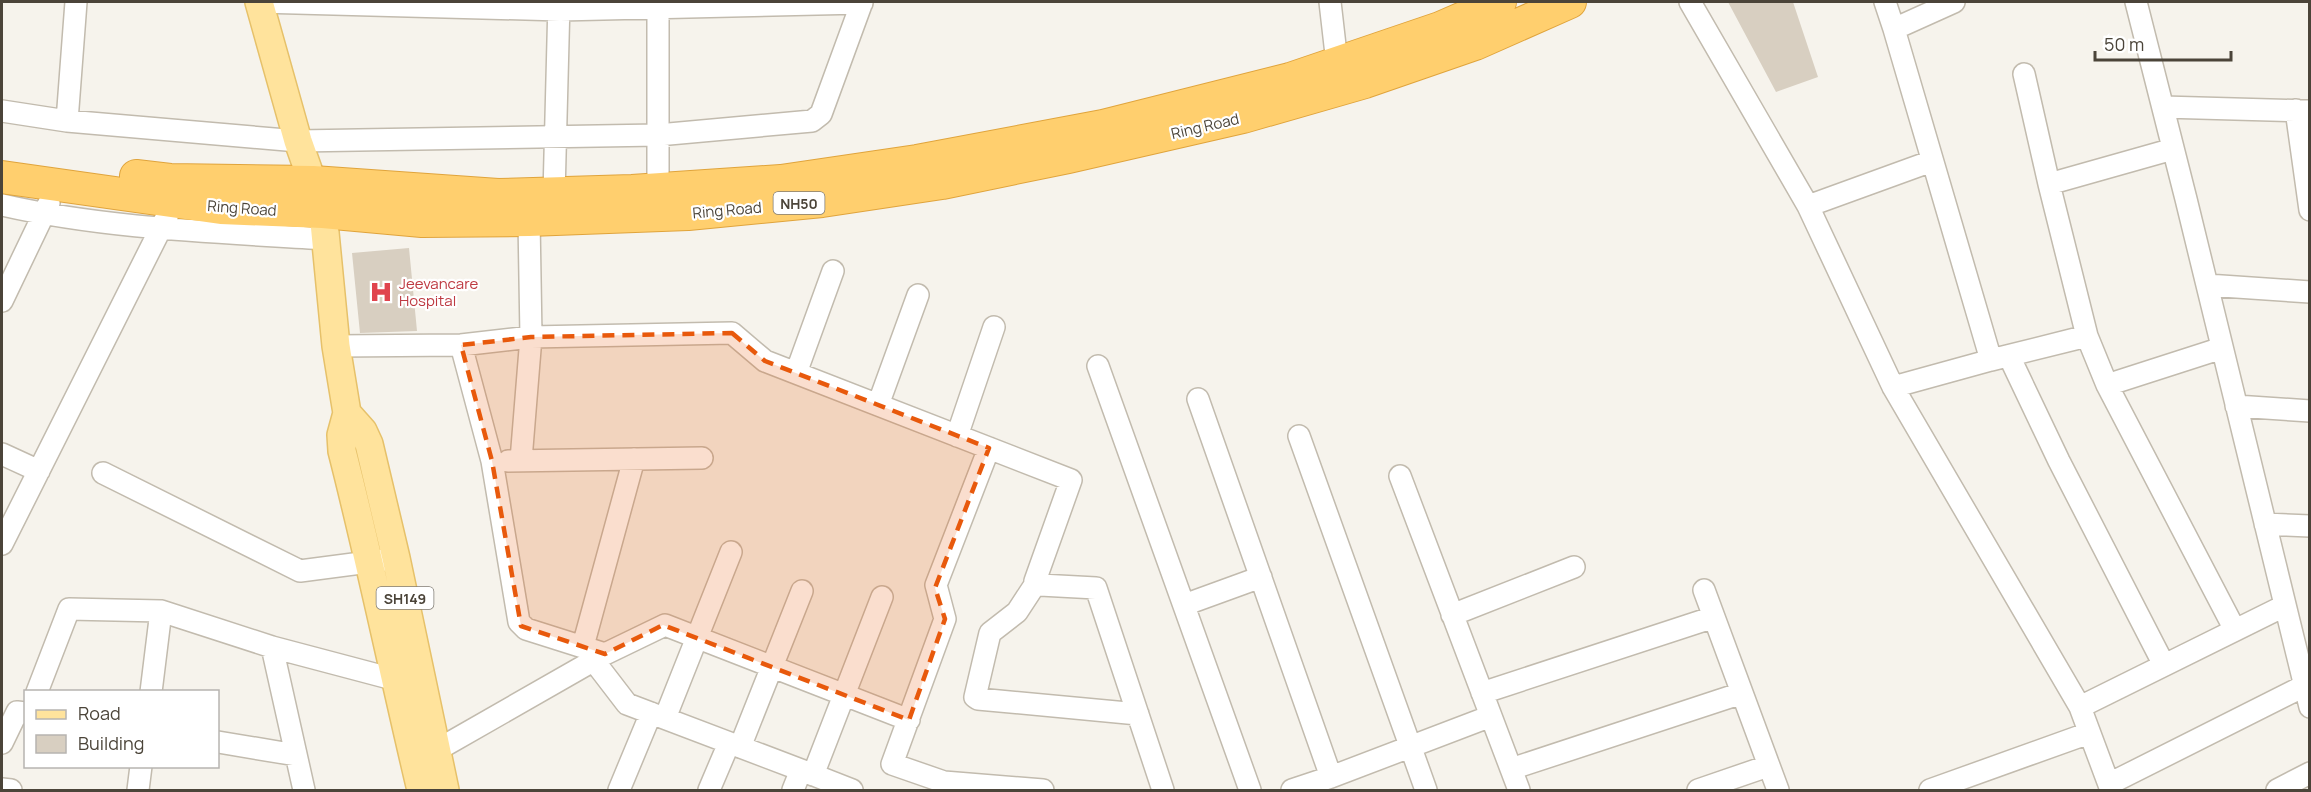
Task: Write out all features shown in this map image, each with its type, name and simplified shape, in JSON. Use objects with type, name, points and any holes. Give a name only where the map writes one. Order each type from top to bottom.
[{"type":"highway","name":"Ring Road","points":[[2,156],[170,180],[313,182],[498,195],[658,189],[781,181],[929,159],[1103,126],[1290,79],[1440,28],[1500,2]]},
{"type":"highway","name":"Ring Road","points":[[2,177],[57,186],[168,215],[221,208],[324,226],[688,214],[822,201],[942,183],[1243,117],[1365,82],[1474,44],[1570,2]]},
{"type":"main road","points":[[259,2],[298,141],[313,182]]},
{"type":"main road","name":"SH149","points":[[313,182],[324,226],[336,346],[347,413],[363,431],[369,444],[394,679],[421,790]]},
{"type":"main road","name":"SH149","points":[[383,560],[423,687],[445,790]]},
{"type":"street","points":[[67,121],[76,2]]},
{"type":"street","points":[[2,111],[67,121],[298,141],[658,135],[816,120],[821,114],[862,2],[658,9],[259,2]]},
{"type":"street","points":[[1330,2],[1337,63]]},
{"type":"street","points":[[1690,2],[1808,206],[1893,387],[2080,707],[2110,787],[2304,686]]},
{"type":"street","points":[[1885,2],[1932,162],[2000,358],[2059,461],[2164,665]]},
{"type":"street","points":[[1894,29],[1954,2]]},
{"type":"street","points":[[2136,2],[2284,606],[2302,646],[2304,686],[2310,707]]},
{"type":"street","points":[[554,194],[559,6]]},
{"type":"street","points":[[658,9],[658,189]]},
{"type":"street","points":[[2024,74],[2049,184],[2088,336],[2107,385],[2235,630]]},
{"type":"street","points":[[2163,107],[2303,110],[2310,210]]},
{"type":"street","points":[[2049,184],[2173,149]]},
{"type":"street","points":[[1808,206],[1932,162]]},
{"type":"street","points":[[2,302],[57,186]]},
{"type":"street","points":[[2,205],[43,214],[168,215],[2,544]]},
{"type":"street","points":[[522,460],[531,337],[529,220]]},
{"type":"street","points":[[796,373],[833,271]]},
{"type":"street","points":[[2207,285],[2310,292]]},
{"type":"street","points":[[878,405],[918,295]]},
{"type":"street","points":[[957,436],[993,327]]},
{"type":"street","points":[[336,346],[461,345],[531,337],[732,333],[765,361],[1071,480],[1035,579],[1036,583],[1017,612],[990,633],[975,697],[1138,714]]},
{"type":"street","points":[[1893,387],[2088,336]]},
{"type":"street","points":[[461,345],[492,461],[521,626],[594,654],[627,704],[852,790]]},
{"type":"street","points":[[2107,385],[2222,348]]},
{"type":"street","points":[[1098,366],[1250,790]]},
{"type":"street","points":[[1198,399],[1331,777]]},
{"type":"street","points":[[2236,406],[2310,411]]},
{"type":"street","points":[[1299,436],[1426,790]]},
{"type":"street","points":[[989,448],[936,585],[945,620],[892,764],[944,782],[1043,790]]},
{"type":"street","points":[[2,454],[39,471]]},
{"type":"street","points":[[492,461],[702,458]]},
{"type":"street","points":[[594,654],[634,459]]},
{"type":"street","points":[[103,473],[300,571],[383,560]]},
{"type":"street","points":[[1400,476],[1519,790]]},
{"type":"street","points":[[2265,524],[2310,526]]},
{"type":"street","points":[[619,790],[697,638],[731,552]]},
{"type":"street","points":[[1452,615],[1574,567]]},
{"type":"street","points":[[1184,605],[1261,577]]},
{"type":"street","points":[[1036,583],[1096,588],[1163,790]]},
{"type":"street","points":[[1704,590],[1778,790]]},
{"type":"street","points":[[710,790],[771,668],[802,591]]},
{"type":"street","points":[[793,790],[807,773],[844,694],[882,597]]},
{"type":"street","points":[[2080,707],[2284,606]]},
{"type":"street","points":[[38,690],[69,609],[161,610],[272,646],[423,687]]},
{"type":"street","points":[[151,690],[161,610]]},
{"type":"street","points":[[1482,693],[1714,617]]},
{"type":"street","points":[[436,750],[594,654],[661,626],[669,627],[909,720]]},
{"type":"street","points":[[272,646],[304,790]]},
{"type":"street","points":[[1511,769],[1742,693]]},
{"type":"street","points":[[2,743],[17,712],[24,713]]},
{"type":"street","points":[[1292,790],[1491,716]]},
{"type":"street","points":[[1930,790],[2089,733]]},
{"type":"street","points":[[219,742],[296,755]]},
{"type":"street","points":[[1698,790],[1768,766]]},
{"type":"street","points":[[138,790],[141,768]]},
{"type":"street","points":[[2277,790],[2310,773]]},
{"type":"street","points":[[2,789],[11,790]]},
{"type":"highlighted area","points":[[732,333],[765,361],[989,448],[935,588],[945,619],[909,720],[663,625],[605,654],[521,626],[492,461],[461,345],[531,337]]},
{"type":"building","points":[[1728,2],[1793,2],[1818,77],[1776,92]]},
{"type":"building","points":[[409,248],[417,331],[360,333],[352,253]]},
{"type":"place","name":"Jeevancare Hospital","points":[[381,292]]}]
